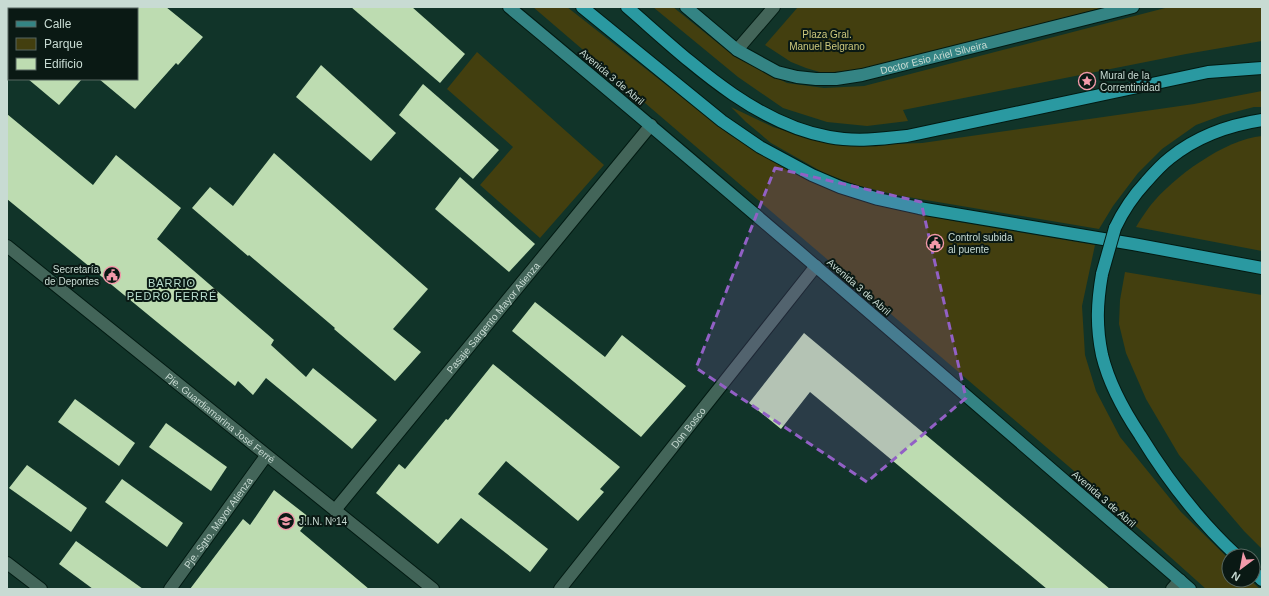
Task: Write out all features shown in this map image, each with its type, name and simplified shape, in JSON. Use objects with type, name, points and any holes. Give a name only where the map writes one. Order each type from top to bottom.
[{"type":"highway","points":[[582,7],[722,120],[760,147],[812,175],[840,186],[878,198],[919,208],[1132,244],[1262,268]]},
{"type":"highway","points":[[627,7],[714,80],[752,107],[793,128],[828,137],[857,140],[907,136],[1208,72],[1262,68]]},
{"type":"highway","points":[[1228,548],[1187,502],[1165,474],[1121,404],[1103,357],[1098,329],[1098,301],[1102,274],[1115,228],[1120,216],[1135,194],[1170,158],[1192,144],[1219,131],[1243,123],[1262,120]]},
{"type":"main road","name":"Avenida 3 de Abril","points":[[509,7],[651,125],[816,266],[1176,584],[1190,589]]},
{"type":"main road","points":[[686,7],[736,50]]},
{"type":"main road","name":"Doctor Esio Ariel Silveira","points":[[736,50],[777,72],[797,77],[836,79],[862,75],[1133,7]]},
{"type":"street","points":[[736,50],[774,7]]},
{"type":"street","name":"Pasaje Sargento Mayor Atienza","points":[[335,510],[651,125]]},
{"type":"street","name":"Pje. Guardiamarina José Ferré","points":[[7,246],[433,589]]},
{"type":"street","name":"Don Bosco","points":[[560,589],[816,266]]},
{"type":"street","name":"Pje. Sgto. Mayor Atienza","points":[[170,589],[266,456]]},
{"type":"street","points":[[7,563],[41,589]]},
{"type":"highlighted area","points":[[775,168],[921,202],[966,398],[867,482],[696,368]]},
{"type":"green space","points":[[533,7],[567,7],[730,135],[788,170],[834,190],[873,204],[953,221],[1095,245],[1082,306],[1085,355],[1096,391],[1120,437],[1181,512],[1221,551],[1221,588],[1260,589],[1206,589],[1081,477]]},
{"type":"green space","points":[[653,7],[673,7],[734,56],[787,83],[824,88],[864,86],[1169,7],[1262,7],[1262,41],[1186,54],[903,110],[908,121],[867,126],[827,122],[783,108],[738,77]]},
{"type":"green space","name":"Plaza Gral. Manuel Belgrano","points":[[798,7],[1105,7],[880,65],[855,70],[823,73],[791,62],[765,45]]},
{"type":"green space","points":[[477,52],[604,165],[540,238],[480,185],[513,147],[447,89]]},
{"type":"green space","points":[[1262,91],[1262,107],[1254,107],[1223,115],[1196,125],[1162,149],[1138,173],[1113,206],[1099,229],[896,195],[856,185],[824,173],[771,143],[731,107],[773,127],[811,138],[865,145],[922,143],[1194,104]]},
{"type":"green space","points":[[1262,136],[1262,251],[1136,227],[1150,206],[1185,172],[1216,152],[1232,144]]},
{"type":"green space","points":[[1125,272],[1262,295],[1262,549],[1244,531],[1179,455],[1146,399],[1126,353],[1119,324],[1120,300]]},
{"type":"building","points":[[166,7],[203,37],[178,65],[176,63],[135,109],[100,80],[138,80],[137,8]]},
{"type":"building","points":[[351,7],[412,7],[465,54],[440,83]]},
{"type":"building","points":[[321,65],[396,133],[371,161],[296,97]]},
{"type":"building","points":[[29,80],[81,80],[59,105]]},
{"type":"building","points":[[423,84],[499,150],[473,179],[399,115]]},
{"type":"building","points":[[7,114],[93,185],[116,155],[181,208],[157,239],[274,340],[271,345],[306,377],[313,368],[377,420],[352,449],[266,378],[253,395],[238,381],[235,386],[7,199]]},
{"type":"building","points":[[274,153],[428,289],[393,329],[421,352],[395,381],[334,329],[335,328],[192,208],[210,187],[233,206]]},
{"type":"building","points":[[460,177],[535,244],[509,272],[435,209]]},
{"type":"building","points":[[535,302],[605,357],[622,335],[686,386],[641,437],[512,331]]},
{"type":"building","points":[[804,333],[1110,589],[1047,589],[810,392],[781,429],[749,403]]},
{"type":"building","points":[[493,364],[620,467],[600,489],[604,492],[578,521],[506,461],[478,494],[548,549],[530,572],[461,518],[438,544],[376,493],[399,464],[405,469],[446,419],[448,420]]},
{"type":"building","points":[[75,399],[135,443],[119,466],[58,422]]},
{"type":"building","points":[[166,423],[227,467],[211,491],[149,447]]},
{"type":"building","points":[[27,465],[87,508],[71,532],[9,488]]},
{"type":"building","points":[[122,479],[183,523],[167,547],[105,502]]},
{"type":"building","points":[[274,490],[310,518],[300,531],[369,589],[190,589],[243,519],[250,525]]},
{"type":"building","points":[[76,541],[143,589],[93,589],[59,564]]},
{"type":"place","name":"Mural de la Correntinidad","points":[[1087,81]]},
{"type":"place","name":"Control subida al puente","points":[[935,243]]},
{"type":"place","name":"Secretaría de Deportes","points":[[112,275]]},
{"type":"place","name":"J.I.N. Nº14","points":[[286,521]]},
{"type":"district","name":"BARRIO PEDRO FERRÉ","points":[[172,289]]}]
